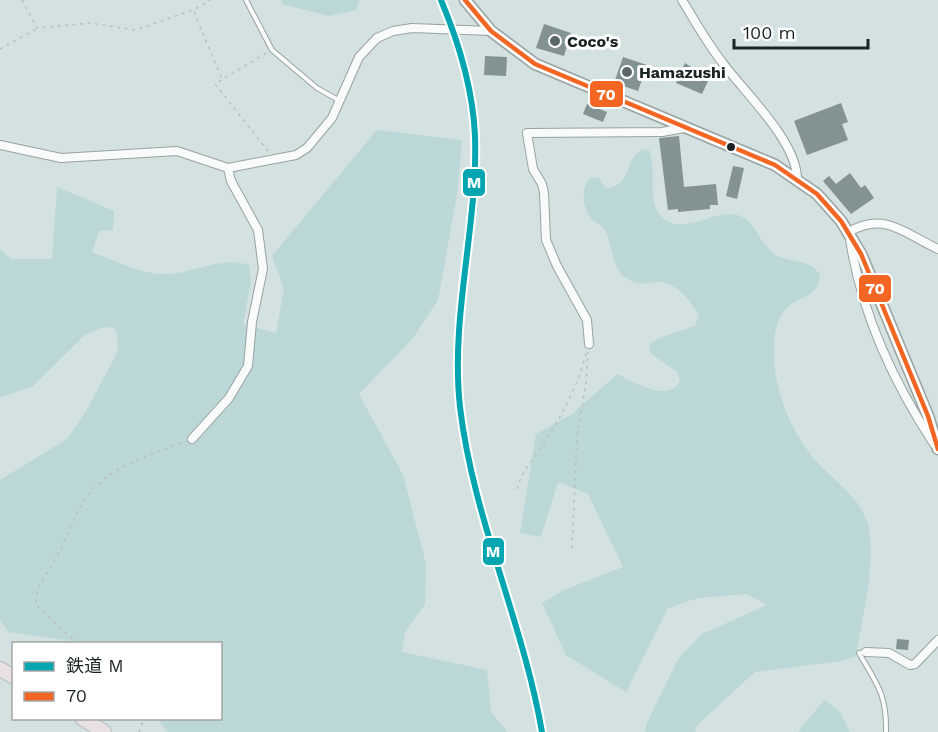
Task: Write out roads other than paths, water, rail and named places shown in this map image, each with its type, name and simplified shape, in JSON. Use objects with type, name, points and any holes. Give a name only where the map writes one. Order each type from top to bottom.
[{"type":"highway","points":[[85,720],[104,732]]},
{"type":"street","points":[[465,0],[491,31],[535,64],[775,165],[817,194],[849,232],[861,254],[928,416],[938,450]]},
{"type":"street","points":[[682,0],[722,62],[775,130],[796,167],[796,178]]},
{"type":"street","points":[[0,145],[61,158],[177,151],[228,168],[275,160],[296,155],[307,148],[332,118],[363,51],[386,34],[412,28],[491,31]]},
{"type":"street","points":[[589,344],[587,320],[557,266],[546,240],[544,193],[542,184],[532,169],[527,133],[662,132],[685,127]]},
{"type":"street","points":[[192,439],[229,398],[248,366],[252,322],[263,269],[258,230],[231,181],[228,168]]},
{"type":"street","points":[[849,232],[858,227],[882,222],[938,249]]},
{"type":"street","points":[[849,232],[859,286],[874,328],[920,423],[938,450]]},
{"type":"street","points":[[866,652],[889,653],[910,665],[915,664],[938,640]]},
{"type":"lane","points":[[246,0],[272,50],[317,88],[340,101]]},
{"type":"lane","points":[[866,652],[859,652],[883,694],[887,709],[886,732]]},
{"type":"rail line","name":"M","points":[[441,0],[464,66],[474,118],[475,136],[473,204],[459,339],[460,407],[466,448],[476,489],[523,650],[542,732]]},
{"type":"place","name":"Coco's","points":[[555,41]]},
{"type":"place","name":"Hamazushi","points":[[627,72]]}]
